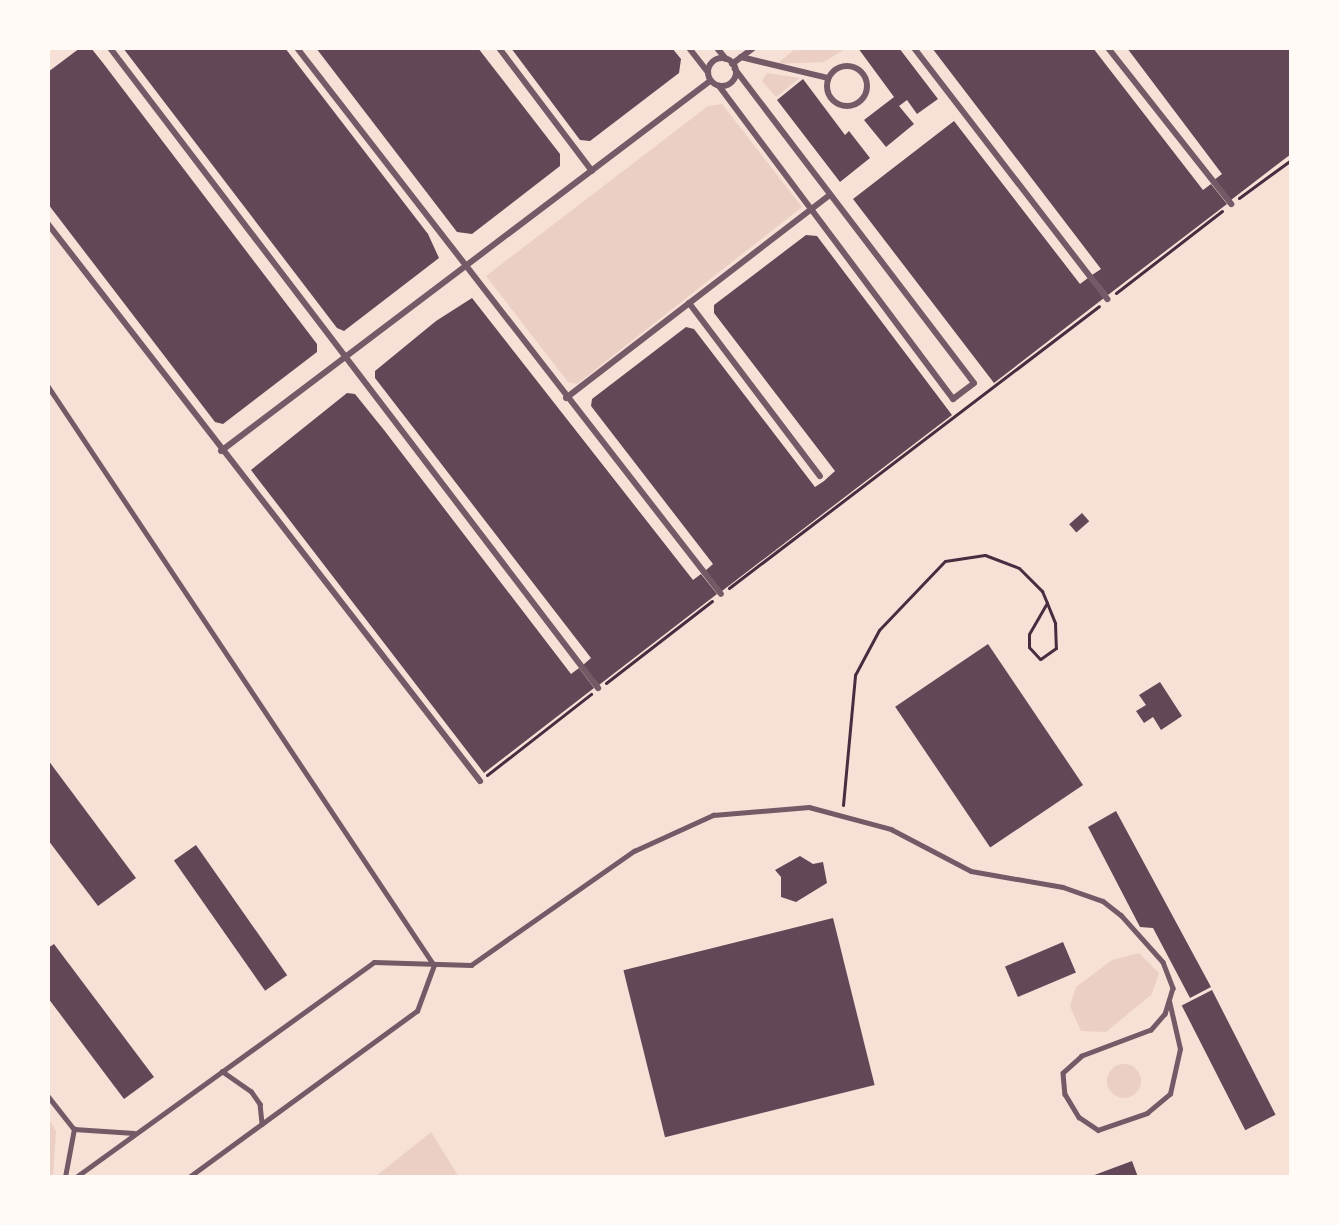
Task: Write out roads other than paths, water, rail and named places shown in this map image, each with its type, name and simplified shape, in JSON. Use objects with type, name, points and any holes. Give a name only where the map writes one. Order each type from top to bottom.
[{"type":"street","points":[[110,48],[598,688]]},
{"type":"street","points":[[297,48],[566,398],[721,594]]},
{"type":"street","points":[[499,48],[592,171]]},
{"type":"street","points":[[689,48],[708,72],[710,81],[719,86],[952,399],[974,383],[717,48]]},
{"type":"street","points":[[708,72],[714,61],[731,64],[753,48]]},
{"type":"street","points":[[914,48],[1107,299]]},
{"type":"street","points":[[1108,48],[1231,204]]},
{"type":"street","points":[[741,57],[828,78]]},
{"type":"street","points":[[719,86],[732,82],[731,64]]},
{"type":"street","points":[[848,65],[867,78],[868,90],[852,106],[840,105],[831,98],[828,78],[837,68],[848,65]]},
{"type":"street","points":[[221,451],[710,81]]},
{"type":"street","points":[[566,398],[830,195]]},
{"type":"street","points":[[48,224],[221,451],[480,781]]},
{"type":"street","points":[[689,303],[820,476]]},
{"type":"lane","points":[[48,386],[434,964]]},
{"type":"lane","points":[[76,1177],[374,962],[471,965],[634,851],[713,814],[810,807],[891,829],[971,871],[1063,887],[1103,901],[1163,962],[1171,977],[1169,1001],[1180,1049],[1170,1094],[1121,1126],[1098,1130],[1079,1118],[1065,1094],[1063,1073],[1082,1056],[1151,1030],[1169,1001]]},
{"type":"lane","points":[[192,1176],[417,1011],[434,964]]},
{"type":"lane","points":[[221,1071],[251,1091],[260,1104],[262,1124]]},
{"type":"lane","points":[[48,1096],[74,1129],[134,1133]]},
{"type":"lane","points":[[65,1177],[74,1129]]}]
